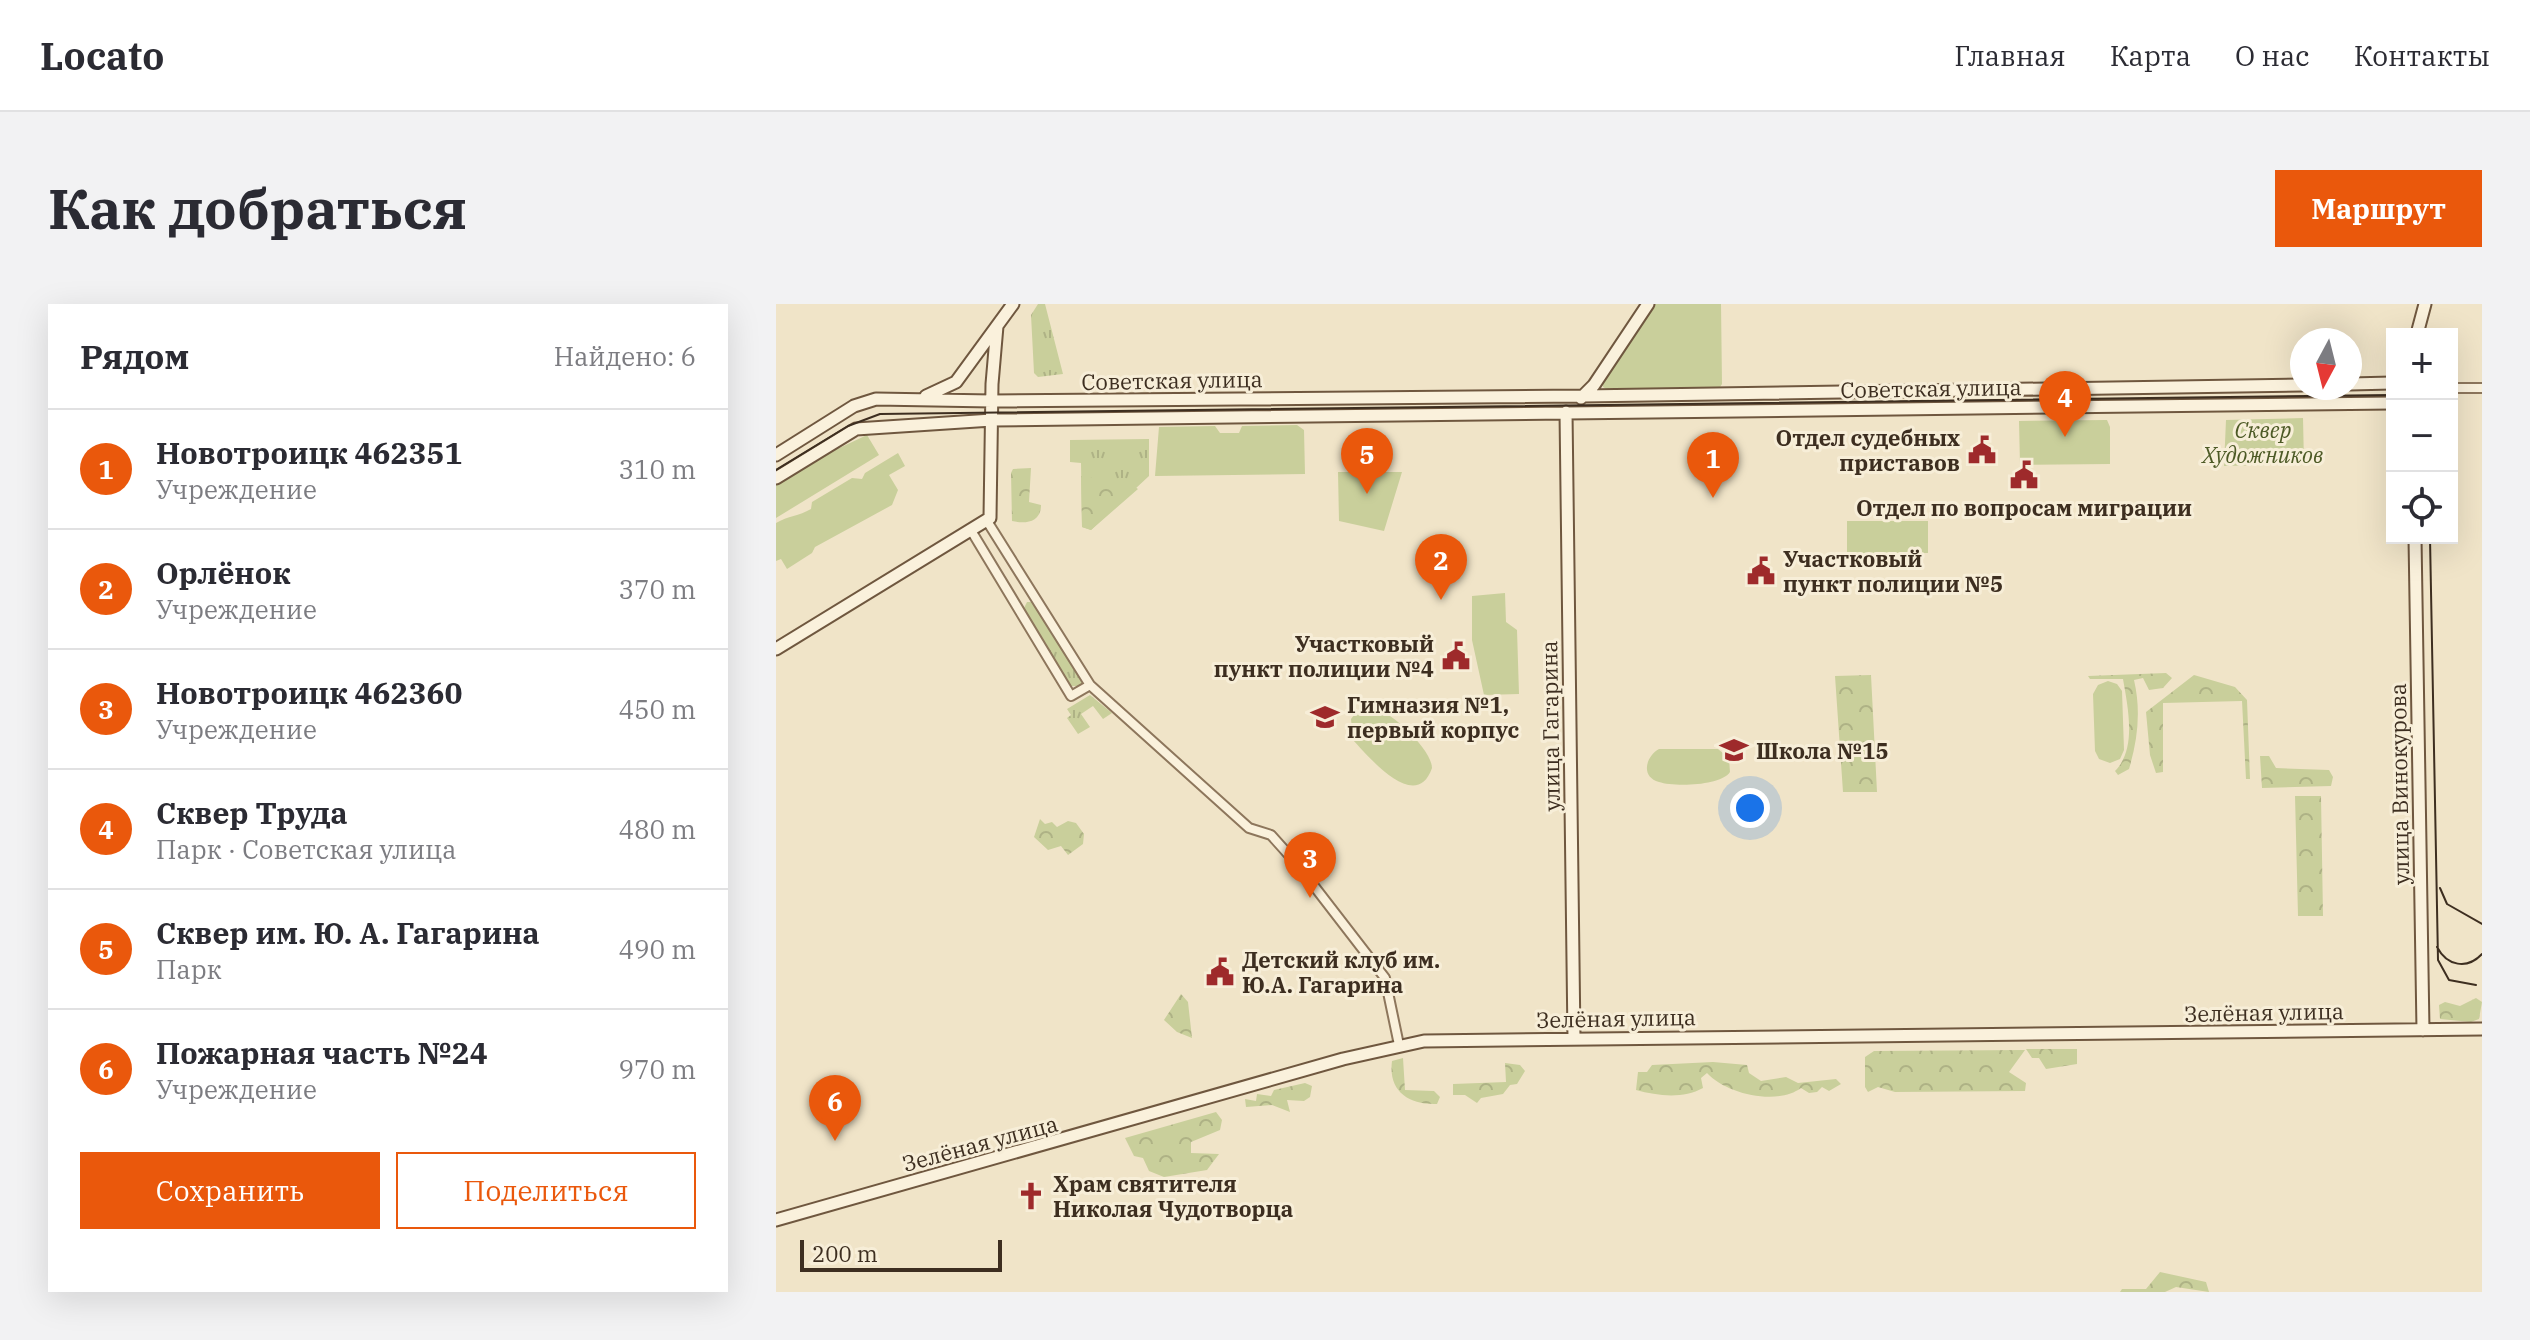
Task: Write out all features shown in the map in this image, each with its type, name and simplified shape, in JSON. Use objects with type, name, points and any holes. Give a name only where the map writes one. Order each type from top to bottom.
[{"type":"main road","points":[[918,399],[956,382],[1013,304]]},
{"type":"main road","points":[[1566,412],[1583,396],[1648,304]]},
{"type":"main road","points":[[2419,328],[2425,304]]},
{"type":"main road","points":[[776,649],[987,521],[991,510],[992,401],[997,326]]},
{"type":"main road","points":[[2362,384],[2386,383]]},
{"type":"main road","name":"Советская улица","points":[[776,455],[865,401],[1583,396],[2290,385]]},
{"type":"main road","name":"Советская улица","points":[[776,478],[856,429],[992,420],[2386,403]]},
{"type":"main road","name":"улица Гагарина","points":[[1566,412],[1574,1039]]},
{"type":"main road","name":"улица Винокурова","points":[[2415,544],[2423,1030]]},
{"type":"main road","name":"Зелёная улица","points":[[776,1220],[1399,1045],[1424,1041],[2482,1029]]},
{"type":"street","points":[[2458,388],[2482,388]]},
{"type":"street","points":[[987,521],[1090,685],[1249,828],[1271,835],[1297,864],[1385,978],[1399,1045]]},
{"type":"street","points":[[972,532],[1071,696],[1090,685]]},
{"type":"green space","points":[[1038,304],[1045,304],[1063,374],[1038,377],[1034,373],[1031,315]]},
{"type":"green space","points":[[1653,304],[1721,304],[1722,384],[1718,390],[1610,391],[1603,387],[1602,381]]},
{"type":"green space","name":"Сквер Художников","points":[[2303,418],[2304,464],[2224,466],[2226,420]]},
{"type":"green space","points":[[2107,420],[2110,427],[2110,464],[2020,465],[2019,421]]},
{"type":"green space","points":[[1297,425],[1304,430],[1305,474],[1155,476],[1159,427],[1215,426],[1220,433],[1239,433],[1242,426]]},
{"type":"green space","points":[[867,435],[879,455],[776,518],[776,481],[830,448],[833,451]]},
{"type":"green space","points":[[1149,439],[1149,476],[1091,530],[1082,527],[1081,463],[1070,462],[1070,440]]},
{"type":"green space","points":[[898,453],[905,466],[889,475],[898,490],[892,505],[815,547],[812,553],[787,569],[781,559],[776,561],[776,523],[811,509],[812,502],[852,478],[862,479],[865,473]]},
{"type":"green space","points":[[1031,468],[1029,502],[1041,505],[1040,511],[1031,521],[1012,521],[1011,473],[1013,469]]},
{"type":"green space","points":[[1338,472],[1402,472],[1384,531],[1339,521]]},
{"type":"green space","points":[[1081,476],[1098,479],[1099,486],[1121,488],[1131,484],[1138,489],[1091,530],[1082,527]]},
{"type":"green space","points":[[1847,521],[1928,521],[1928,553],[1847,554]]},
{"type":"green space","points":[[1505,593],[1506,622],[1517,630],[1519,694],[1484,695],[1472,640],[1472,596]]},
{"type":"green space","points":[[1027,602],[1035,602],[1083,681],[1081,686],[1069,686],[1023,610]]},
{"type":"green space","points":[[2166,673],[2172,678],[2163,688],[2149,690],[2143,678],[2134,680],[2138,713],[2135,747],[2129,769],[2118,775],[2115,771],[2122,762],[2129,740],[2123,679],[2090,679],[2088,676]]},
{"type":"green space","points":[[1871,675],[1877,792],[1843,792],[1835,676]]},
{"type":"green space","points":[[2194,675],[2235,687],[2247,700],[2250,779],[2246,779],[2242,701],[2163,703],[2163,772],[2156,773],[2150,755],[2146,712]]},
{"type":"green space","points":[[2108,681],[2117,684],[2122,691],[2124,750],[2120,759],[2110,763],[2099,759],[2095,751],[2093,694],[2098,685]]},
{"type":"green space","points":[[1090,695],[1112,713],[1103,719],[1093,706],[1081,714],[1090,727],[1078,734],[1067,718],[1071,715],[1067,709]]},
{"type":"green space","points":[[1369,706],[1397,721],[1425,751],[1432,768],[1425,781],[1415,785],[1404,784],[1392,778],[1353,740],[1351,719],[1358,710]]},
{"type":"green space","points":[[1659,749],[1718,749],[1729,758],[1730,772],[1708,783],[1686,785],[1659,782],[1649,776],[1647,766],[1651,756]]},
{"type":"green space","points":[[2260,756],[2269,756],[2276,768],[2329,770],[2333,777],[2331,786],[2262,788]]},
{"type":"green space","points":[[2295,796],[2321,796],[2323,916],[2298,916]]},
{"type":"green space","points":[[1040,819],[1057,827],[1068,821],[1076,823],[1084,834],[1083,844],[1068,855],[1061,846],[1048,850],[1034,837]]},
{"type":"green space","points":[[1181,994],[1188,1002],[1192,1038],[1177,1032],[1164,1020]]},
{"type":"green space","points":[[2476,998],[2482,1002],[2479,1019],[2471,1022],[2440,1019],[2439,1005],[2445,1002],[2460,1006]]},
{"type":"green space","points":[[2026,1049],[2077,1049],[2077,1064],[2046,1069],[2039,1058],[2032,1058]]},
{"type":"green space","points":[[2025,1050],[2009,1072],[2026,1083],[2025,1091],[1895,1092],[1878,1087],[1868,1092],[1865,1087],[1865,1057],[1874,1051]]},
{"type":"green space","points":[[1403,1058],[1405,1090],[1434,1091],[1440,1097],[1437,1104],[1409,1099],[1397,1088],[1393,1081],[1392,1061]]},
{"type":"green space","points":[[1713,1062],[1747,1065],[1749,1073],[1761,1081],[1786,1077],[1798,1083],[1836,1079],[1841,1084],[1829,1091],[1822,1087],[1817,1092],[1809,1093],[1801,1088],[1766,1097],[1726,1087],[1707,1073],[1701,1078],[1703,1088],[1687,1094],[1662,1095],[1636,1090],[1638,1072],[1647,1072],[1652,1065]]},
{"type":"green space","points":[[1505,1063],[1520,1065],[1525,1071],[1517,1084],[1510,1085],[1503,1094],[1481,1098],[1477,1103],[1465,1095],[1453,1095],[1453,1084],[1506,1082]]},
{"type":"green space","points":[[1305,1083],[1312,1086],[1310,1097],[1304,1101],[1287,1100],[1290,1112],[1272,1105],[1246,1107],[1245,1099],[1256,1101],[1257,1094],[1271,1096],[1274,1090]]},
{"type":"green space","points":[[1216,1112],[1222,1120],[1220,1130],[1191,1142],[1191,1153],[1219,1154],[1207,1170],[1164,1177],[1149,1171],[1143,1158],[1134,1156],[1125,1138]]},
{"type":"green space","points":[[2160,1272],[2206,1282],[2209,1292],[2176,1287],[2165,1292],[2120,1292],[2122,1289],[2146,1289]]},
{"type":"tram line","points":[[776,470],[848,426],[880,414],[2386,395]]},
{"type":"tram line","points":[[2430,544],[2438,960],[2449,980],[2476,985]]},
{"type":"tram line","points":[[2440,888],[2447,904],[2482,924]]},
{"type":"tram line","points":[[2437,947],[2446,958],[2458,964],[2470,962],[2482,954]]},
{"type":"place","name":"Сквер Труда","points":[[2065,437]]},
{"type":"place","name":"Отдел судебных приставов","points":[[1982,450]]},
{"type":"place","name":"Отдел по вопросам миграции","points":[[2024,475]]},
{"type":"place","name":"Сквер им. Ю. А. Гагарина","points":[[1367,494]]},
{"type":"place","name":"Новотроицк 462351","points":[[1713,498]]},
{"type":"place","name":"Участковый пункт полиции №5","points":[[1761,571]]},
{"type":"place","name":"Орлёнок","points":[[1441,600]]},
{"type":"place","name":"Участковый пункт полиции №4","points":[[1456,656]]},
{"type":"place","name":"Гимназия №1, первый корпус","points":[[1325,717]]},
{"type":"place","name":"Школа №15","points":[[1734,750]]},
{"type":"place","name":"Новотроицк 462360","points":[[1310,898]]},
{"type":"place","name":"Детский клуб им. Ю.А. Гагарина","points":[[1220,972]]},
{"type":"place","name":"Пожарная часть №24","points":[[835,1141]]},
{"type":"place","name":"Храм святителя Николая Чудотворца","points":[[1031,1196]]}]
